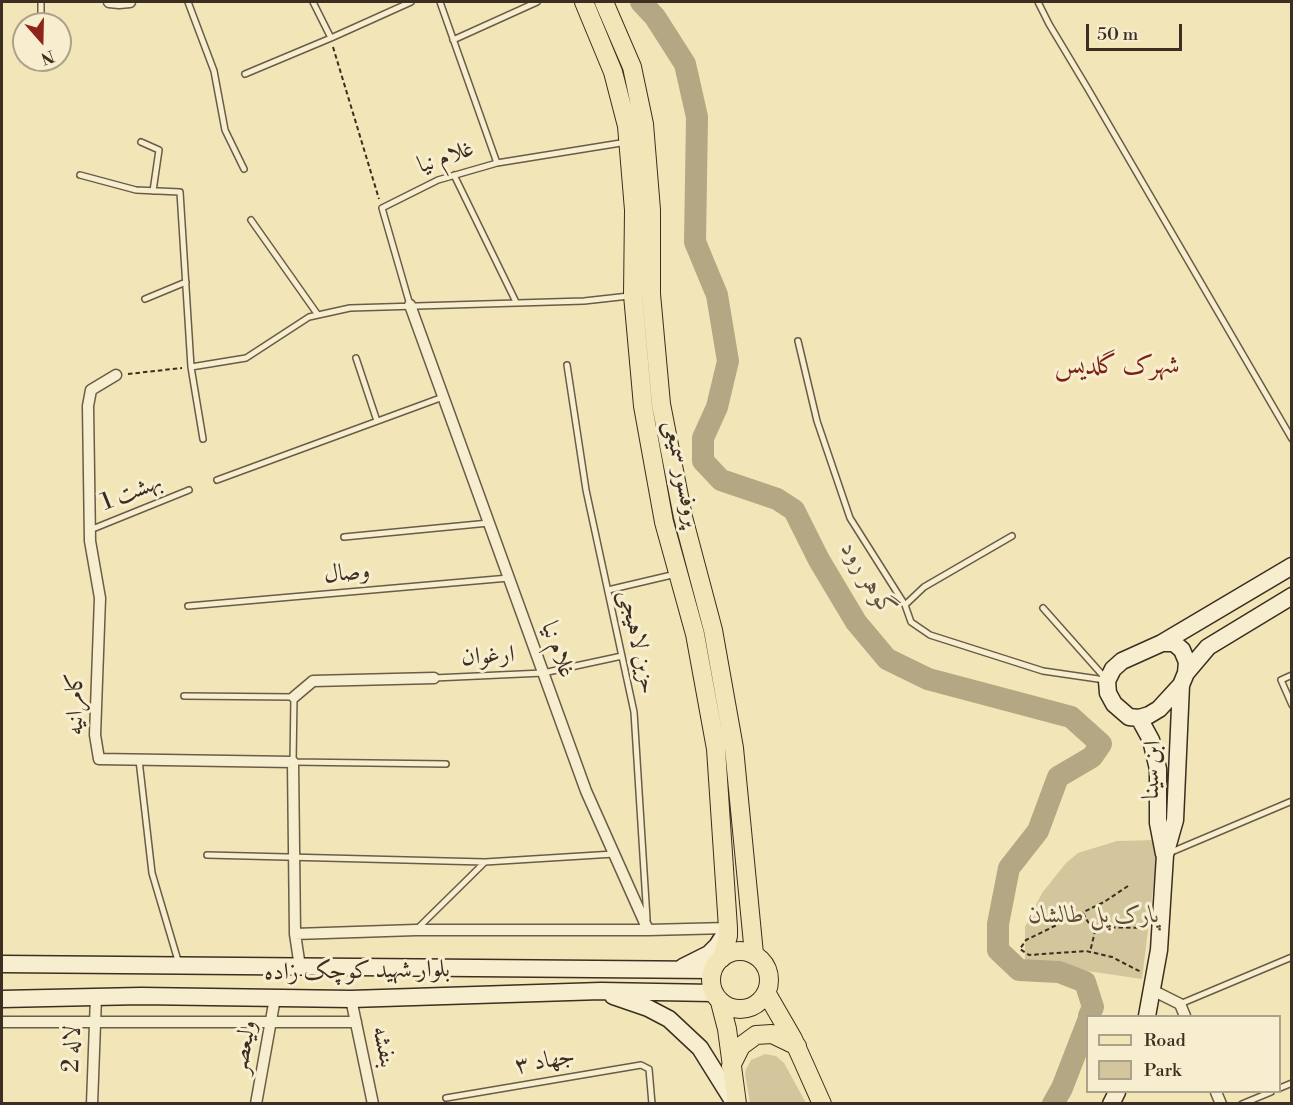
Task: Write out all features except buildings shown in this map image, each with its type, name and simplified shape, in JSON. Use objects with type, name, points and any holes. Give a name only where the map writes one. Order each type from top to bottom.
[{"type":"main road","name":"پروفسور سمیعی","points":[[584,2],[613,72],[627,126],[634,210],[633,295],[643,406],[664,522],[695,633],[716,749],[728,928],[728,936],[717,964]]},
{"type":"main road","name":"پروفسور سمیعی","points":[[604,2],[632,67],[644,124],[651,210],[651,294],[661,404],[683,517],[712,630],[734,748],[754,954]]},
{"type":"main road","points":[[1292,566],[1162,643],[1122,661],[1113,669],[1107,681],[1108,693],[1114,704],[1130,717],[1149,716],[1159,709],[1208,647],[1292,596]]},
{"type":"main road","points":[[1162,643],[1174,643],[1182,650],[1187,662],[1184,679]]},
{"type":"main road","name":"ابن سینا","points":[[1148,1015],[1161,928],[1165,855],[1175,820],[1184,679]]},
{"type":"main road","name":"ابن سینا","points":[[1139,718],[1151,740],[1158,769],[1158,823],[1165,855]]},
{"type":"main road","points":[[676,970],[709,954],[728,928]]},
{"type":"main road","points":[[717,997],[729,1008],[740,1010],[751,1008],[760,1002],[767,994],[770,982],[763,961],[754,954],[737,951],[717,964],[711,981],[727,1029],[736,1104]]},
{"type":"main road","name":"بلوار شهید کوچک زاده","points":[[2,964],[676,970],[717,964]]},
{"type":"main road","points":[[601,991],[648,1008],[669,1019],[700,1048],[736,1104]]},
{"type":"main road","name":"بلوار شهید کوچک زاده","points":[[2,999],[96,997],[351,999],[601,991],[717,997]]},
{"type":"main road","points":[[767,994],[797,1046],[822,1104]]},
{"type":"main road","points":[[731,1066],[741,1046],[756,1035],[772,1034],[797,1046]]},
{"type":"street","name":"غلام نیا","points":[[410,305],[586,791],[648,930]]},
{"type":"street","name":"کامرانیه","points":[[116,375],[92,390],[88,406],[90,541],[100,598],[95,735],[99,759],[293,762]]},
{"type":"street","points":[[294,697],[314,681],[434,678]]},
{"type":"street","points":[[293,762],[295,934],[300,967]]},
{"type":"street","points":[[295,934],[416,930],[728,928]]},
{"type":"street","points":[[1153,985],[1180,1004],[1184,1015]]},
{"type":"street","name":"لاله 2","points":[[92,1104],[96,997]]},
{"type":"street","name":"ولیعصر","points":[[256,1104],[275,998]]},
{"type":"street","name":"بنفشه","points":[[351,999],[373,1104]]},
{"type":"street","points":[[2,1022],[356,1022]]},
{"type":"lane","points":[[188,2],[214,71],[225,130],[244,169]]},
{"type":"lane","points":[[313,2],[331,38]]},
{"type":"lane","points":[[245,74],[411,2]]},
{"type":"lane","points":[[440,2],[497,163]]},
{"type":"lane","points":[[453,40],[537,2]]},
{"type":"lane","points":[[1038,2],[1292,439]]},
{"type":"lane","points":[[141,142],[159,150],[153,191]]},
{"type":"lane","name":"غلام نیا","points":[[410,305],[382,208],[438,180],[497,163],[628,142]]},
{"type":"lane","points":[[80,175],[136,190],[180,192],[191,367],[202,439]]},
{"type":"lane","points":[[454,176],[516,302]]},
{"type":"lane","points":[[251,220],[318,315]]},
{"type":"lane","points":[[145,299],[186,282]]},
{"type":"lane","points":[[191,367],[246,358],[309,317],[350,308],[584,301],[633,295]]},
{"type":"lane","points":[[798,341],[817,422],[850,518],[905,605],[912,622],[930,635],[1043,671],[1107,681]]},
{"type":"lane","points":[[356,358],[377,421]]},
{"type":"lane","name":"حزین لاهیجی","points":[[567,365],[586,490],[634,712],[648,930]]},
{"type":"lane","points":[[217,480],[443,397]]},
{"type":"lane","name":"بهشت 1","points":[[90,530],[189,490]]},
{"type":"lane","points":[[345,537],[489,523]]},
{"type":"lane","points":[[905,605],[924,587],[1012,536]]},
{"type":"lane","points":[[608,590],[678,573]]},
{"type":"lane","name":"وصال","points":[[188,606],[508,578]]},
{"type":"lane","points":[[1044,608],[1107,681]]},
{"type":"lane","name":"ارغوان","points":[[434,678],[543,673],[622,656]]},
{"type":"lane","points":[[1292,675],[1281,680],[1292,705]]},
{"type":"lane","points":[[184,696],[294,697],[293,762],[446,764]]},
{"type":"lane","points":[[139,760],[152,873],[179,965]]},
{"type":"lane","points":[[1165,855],[1292,801]]},
{"type":"lane","points":[[207,855],[485,862],[614,854]]},
{"type":"lane","points":[[416,930],[485,862]]},
{"type":"lane","points":[[1180,1004],[1292,957]]},
{"type":"lane","name":"جهاد ۳","points":[[446,1098],[641,1065],[649,1069],[652,1104]]},
{"type":"lane","points":[[1242,1104],[1269,1093]]},
{"type":"path","points":[[331,38],[382,208]]},
{"type":"path","points":[[116,375],[191,367]]},
{"type":"path","points":[[1128,886],[1104,902],[1026,940],[1020,949],[1029,955],[1090,952],[1112,957],[1153,985]]},
{"type":"path","points":[[1083,913],[1088,922],[1096,927],[1161,928]]},
{"type":"path","points":[[1090,952],[1096,927]]},
{"type":"green space","name":"پارک پل طالشان","points":[[1159,840],[1142,979],[1025,962],[1025,927],[1042,893],[1066,863],[1078,853],[1117,841]]},
{"type":"green space","points":[[765,1054],[776,1056],[784,1063],[806,1103],[750,1103],[746,1069],[751,1060]]},
{"type":"waterway","name":"گوهر رود","points":[[641,2],[655,17],[685,64],[697,117],[695,242],[717,295],[728,361],[717,407],[703,438],[703,461],[721,480],[777,499],[794,510],[819,560],[856,622],[887,659],[928,679],[1071,717],[1101,744],[1092,757],[1058,777],[1038,831],[1009,868],[998,924],[998,950],[1019,970],[1059,972],[1085,982],[1093,1007],[1089,1015]]},
{"type":"waterway","name":"گوهر رود","points":[[1053,1104],[1062,1088],[1086,1026]]},
{"type":"district","name":"شهرک گلدیس","points":[[1117,367]]}]
